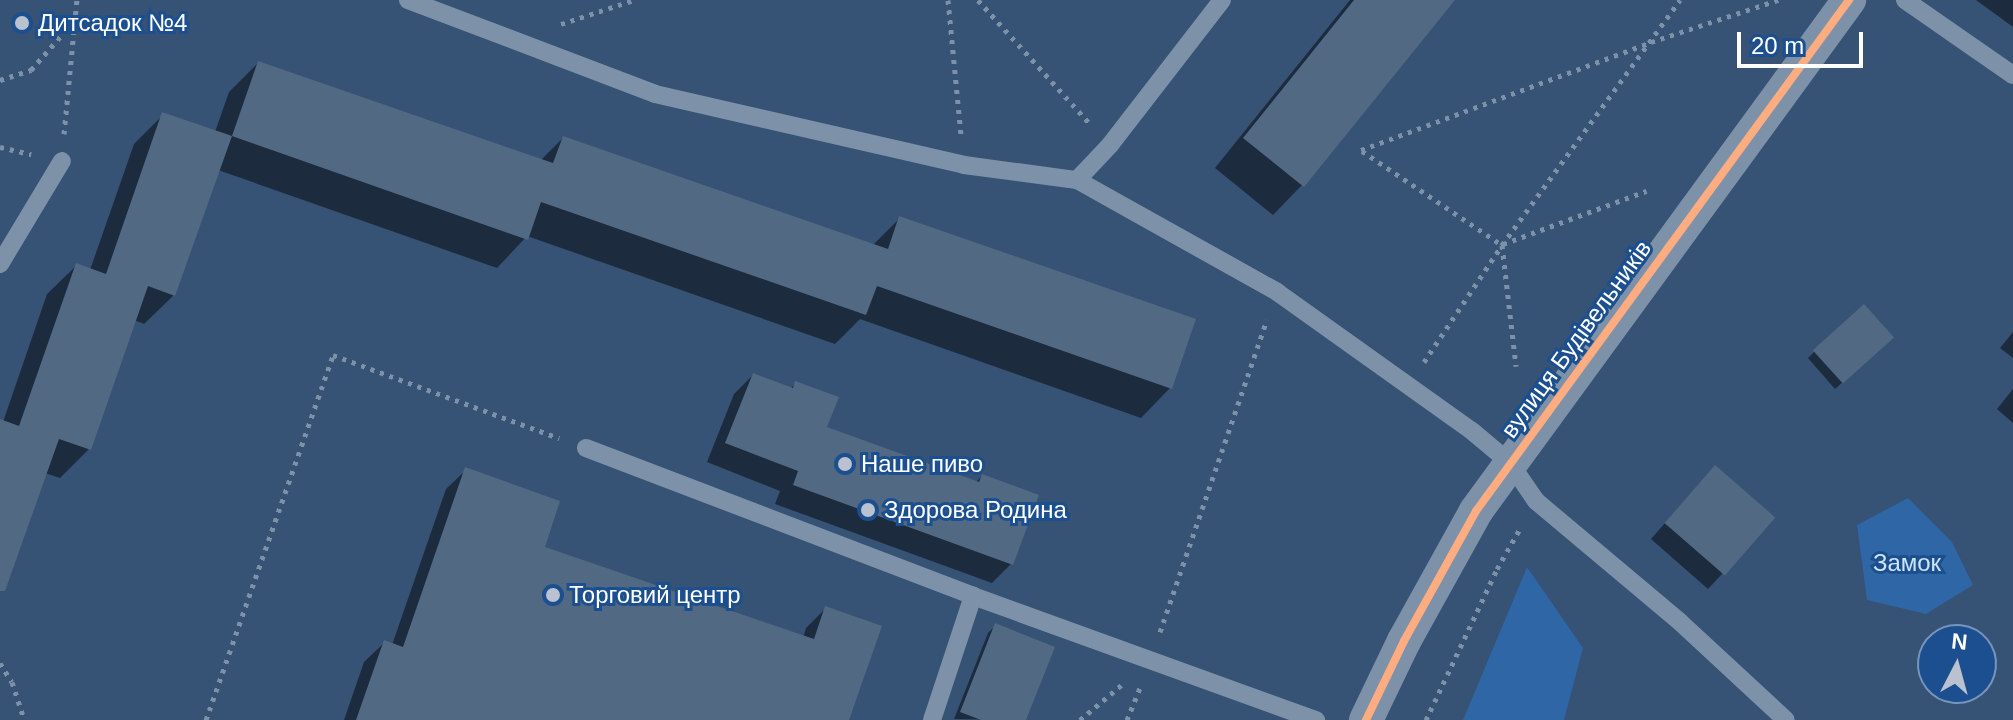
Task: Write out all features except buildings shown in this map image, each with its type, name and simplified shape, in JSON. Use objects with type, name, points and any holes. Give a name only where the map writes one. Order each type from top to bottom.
[{"type":"street","name":"вулиця Будівельників","points":[[1366,720],[1445,565],[1510,463],[1849,0]]},
{"type":"lane","points":[[408,0],[655,94],[964,165],[1077,180],[1277,292],[1510,463],[1536,501],[1680,622],[1786,720]]},
{"type":"lane","points":[[1077,180],[1110,145],[1222,0]]},
{"type":"lane","points":[[1905,0],[2013,75]]},
{"type":"lane","points":[[0,264],[62,161]]},
{"type":"lane","points":[[586,448],[697,487],[973,596],[1316,720]]},
{"type":"lane","points":[[932,720],[973,596]]},
{"type":"path","points":[[0,147],[62,161],[77,0]]},
{"type":"path","points":[[511,39],[634,0]]},
{"type":"path","points":[[948,0],[964,165]]},
{"type":"path","points":[[978,0],[1110,145]]},
{"type":"path","points":[[1408,386],[1502,245],[1680,0]]},
{"type":"path","points":[[1516,366],[1502,245],[1361,150],[1651,42],[1778,0]]},
{"type":"path","points":[[0,80],[31,70],[75,19]]},
{"type":"path","points":[[1502,245],[1646,191]]},
{"type":"path","points":[[1127,720],[1277,292]]},
{"type":"path","points":[[206,720],[333,355],[586,448]]},
{"type":"path","points":[[1426,720],[1497,569],[1536,501]]},
{"type":"path","points":[[1080,720],[1150,661]]},
{"type":"path","points":[[0,663],[12,682],[24,720]]},
{"type":"green space","name":"Замок","points":[[1908,498],[1952,542],[1973,585],[1926,614],[1867,600],[1857,525]]},
{"type":"green space","points":[[1527,567],[1583,648],[1564,720],[1463,720]]},
{"type":"cycle path","points":[[1366,720],[1404,641],[1476,511],[1849,0]]},
{"type":"place","name":"Дитсадок №4","points":[[22,23]]},
{"type":"place","name":"Наше пиво","points":[[845,464]]},
{"type":"place","name":"Здорова Родина","points":[[868,510]]},
{"type":"place","name":"Торговий центр","points":[[553,595]]}]
